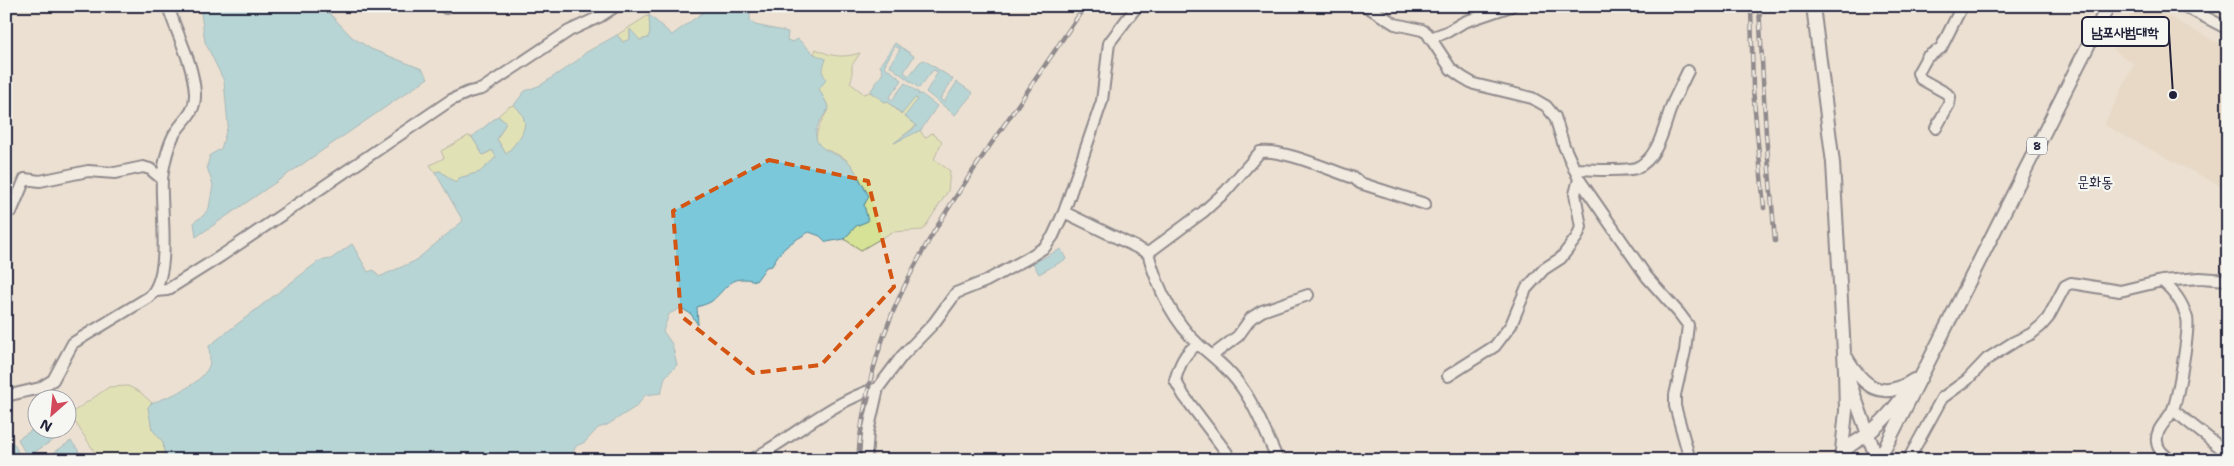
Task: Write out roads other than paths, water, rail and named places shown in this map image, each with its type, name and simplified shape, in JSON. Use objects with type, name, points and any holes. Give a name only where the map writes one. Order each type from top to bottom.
[{"type":"main road","points":[[1813,6],[1833,163],[1845,370],[1846,411],[1841,459]]},
{"type":"main road","name":"8","points":[[1876,457],[1922,374],[2108,6]]},
{"type":"main road","points":[[1844,354],[1857,377],[1877,389],[1888,390],[1900,387],[1922,374]]},
{"type":"main road","points":[[1845,370],[1876,457]]},
{"type":"main road","name":"8","points":[[1852,444],[1867,435],[1883,421],[1922,374]]},
{"type":"main road","points":[[1841,459],[1847,447],[1852,444],[1864,444],[1876,457]]},
{"type":"street","points":[[156,291],[161,277],[164,216],[162,179],[172,138],[189,117],[194,104],[195,92],[186,52],[168,6]]},
{"type":"street","points":[[6,396],[40,388],[53,380],[73,343],[156,291],[167,290],[221,256],[451,100],[469,92],[482,89],[569,31],[599,17],[616,6]]},
{"type":"street","points":[[1366,6],[1379,10],[1395,24],[1422,30],[1430,38],[1451,69],[1462,77],[1474,84],[1532,98],[1546,106],[1555,117],[1579,179],[1647,277],[1688,325],[1688,338],[1675,406],[1690,460]]},
{"type":"street","points":[[1430,38],[1447,32],[1464,22],[1511,6]]},
{"type":"street","points":[[1936,128],[1949,104],[1950,97],[1921,80],[1918,73],[1927,57],[1941,48],[1962,6]]},
{"type":"street","points":[[2184,6],[2228,29]]},
{"type":"street","points":[[2204,17],[2210,6]]},
{"type":"street","points":[[866,460],[868,432],[878,388],[902,356],[934,323],[956,293],[1004,272],[1045,246],[1064,212],[1102,101],[1109,43],[1131,8]]},
{"type":"street","points":[[1574,169],[1635,168],[1644,162],[1661,138],[1673,103],[1688,71]]},
{"type":"street","points":[[1148,253],[1203,212],[1225,192],[1260,152],[1270,151],[1304,161],[1354,178],[1360,183],[1425,204]]},
{"type":"street","points":[[6,214],[12,210],[25,179],[40,181],[88,171],[115,173],[143,167],[150,169],[162,179]]},
{"type":"street","points":[[1448,376],[1495,346],[1511,325],[1526,289],[1544,269],[1561,258],[1577,237],[1581,227],[1575,194],[1579,179]]},
{"type":"street","points":[[1064,212],[1148,253],[1153,273],[1172,312],[1198,344],[1213,355],[1247,395],[1278,460]]},
{"type":"street","points":[[1908,460],[1942,398],[1967,380],[1987,359],[2014,342],[2032,334],[2041,326],[2048,318],[2065,286],[2071,283],[2120,291],[2162,281],[2200,278],[2228,280]]},
{"type":"street","points":[[2162,281],[2177,294],[2187,320],[2183,362],[2173,410],[2163,424],[2157,438],[2160,450],[2171,460]]},
{"type":"street","points":[[1213,355],[1238,336],[1251,318],[1262,311],[1308,295]]},
{"type":"street","points":[[1198,344],[1189,349],[1181,359],[1175,380],[1184,396],[1227,452]]},
{"type":"street","points":[[751,460],[763,457],[795,431],[852,399],[878,388]]},
{"type":"street","points":[[2173,410],[2221,448],[2228,448]]},
{"type":"water","points":[[200,6],[318,6],[328,12],[352,37],[371,49],[422,69],[428,78],[196,237],[194,222],[203,216],[209,208],[213,185],[207,167],[210,155],[221,149],[228,125],[224,81],[205,42]]},
{"type":"water","points":[[712,6],[750,6],[750,20],[755,25],[788,32],[787,40],[793,42],[798,39],[814,54],[826,59],[822,71],[826,80],[819,89],[829,108],[818,125],[816,138],[823,148],[841,157],[852,166],[869,196],[864,205],[868,221],[856,226],[844,239],[826,242],[820,236],[809,232],[797,239],[778,255],[772,266],[766,267],[756,281],[740,279],[730,283],[712,301],[697,307],[698,325],[691,314],[681,308],[669,314],[663,331],[672,344],[677,365],[665,377],[661,393],[645,395],[637,406],[607,425],[598,428],[585,442],[576,446],[572,454],[556,460],[165,460],[163,442],[152,429],[148,407],[152,403],[190,386],[202,376],[209,364],[209,346],[319,261],[331,259],[352,244],[368,272],[374,270],[379,277],[415,261],[463,221],[435,172],[440,171],[456,183],[459,178],[480,172],[496,157],[492,150],[483,155],[472,137],[498,116],[506,123],[497,139],[506,154],[517,142],[524,130],[524,118],[514,105],[525,91],[541,85],[578,60],[585,53],[617,35],[623,42],[630,39],[630,29],[640,40],[648,38],[650,32],[649,15],[672,35]]},
{"type":"water","points":[[895,43],[914,56],[904,72],[909,76],[920,62],[924,60],[953,79],[940,99],[944,102],[957,82],[973,93],[955,115],[926,92],[938,72],[933,70],[919,88],[890,66],[900,49],[895,46],[884,66],[902,80],[889,98],[892,100],[905,83],[919,93],[918,95],[921,94],[937,106],[921,130],[894,143],[917,126],[905,116],[918,99],[915,98],[902,114],[887,101],[885,102],[870,92],[883,73],[880,65]]},
{"type":"water","points":[[1061,249],[1066,259],[1039,274],[1033,263]]},
{"type":"water","points":[[28,433],[28,438],[56,438],[27,457],[18,439]]},
{"type":"water","points":[[71,441],[79,451],[66,460],[43,460]]},
{"type":"water","points":[[11,443],[14,444],[22,460],[6,460],[6,446]]},
{"type":"railway","points":[[858,460],[863,414],[873,371],[886,330],[902,292],[942,219],[1085,6]]},
{"type":"railway","points":[[1751,6],[1753,89],[1764,208]]},
{"type":"railway","points":[[1759,6],[1766,134],[1775,241]]},
{"type":"place","name":"남포사범대학","points":[[2173,95]]},
{"type":"district","name":"문화동","points":[[2095,182]]}]
